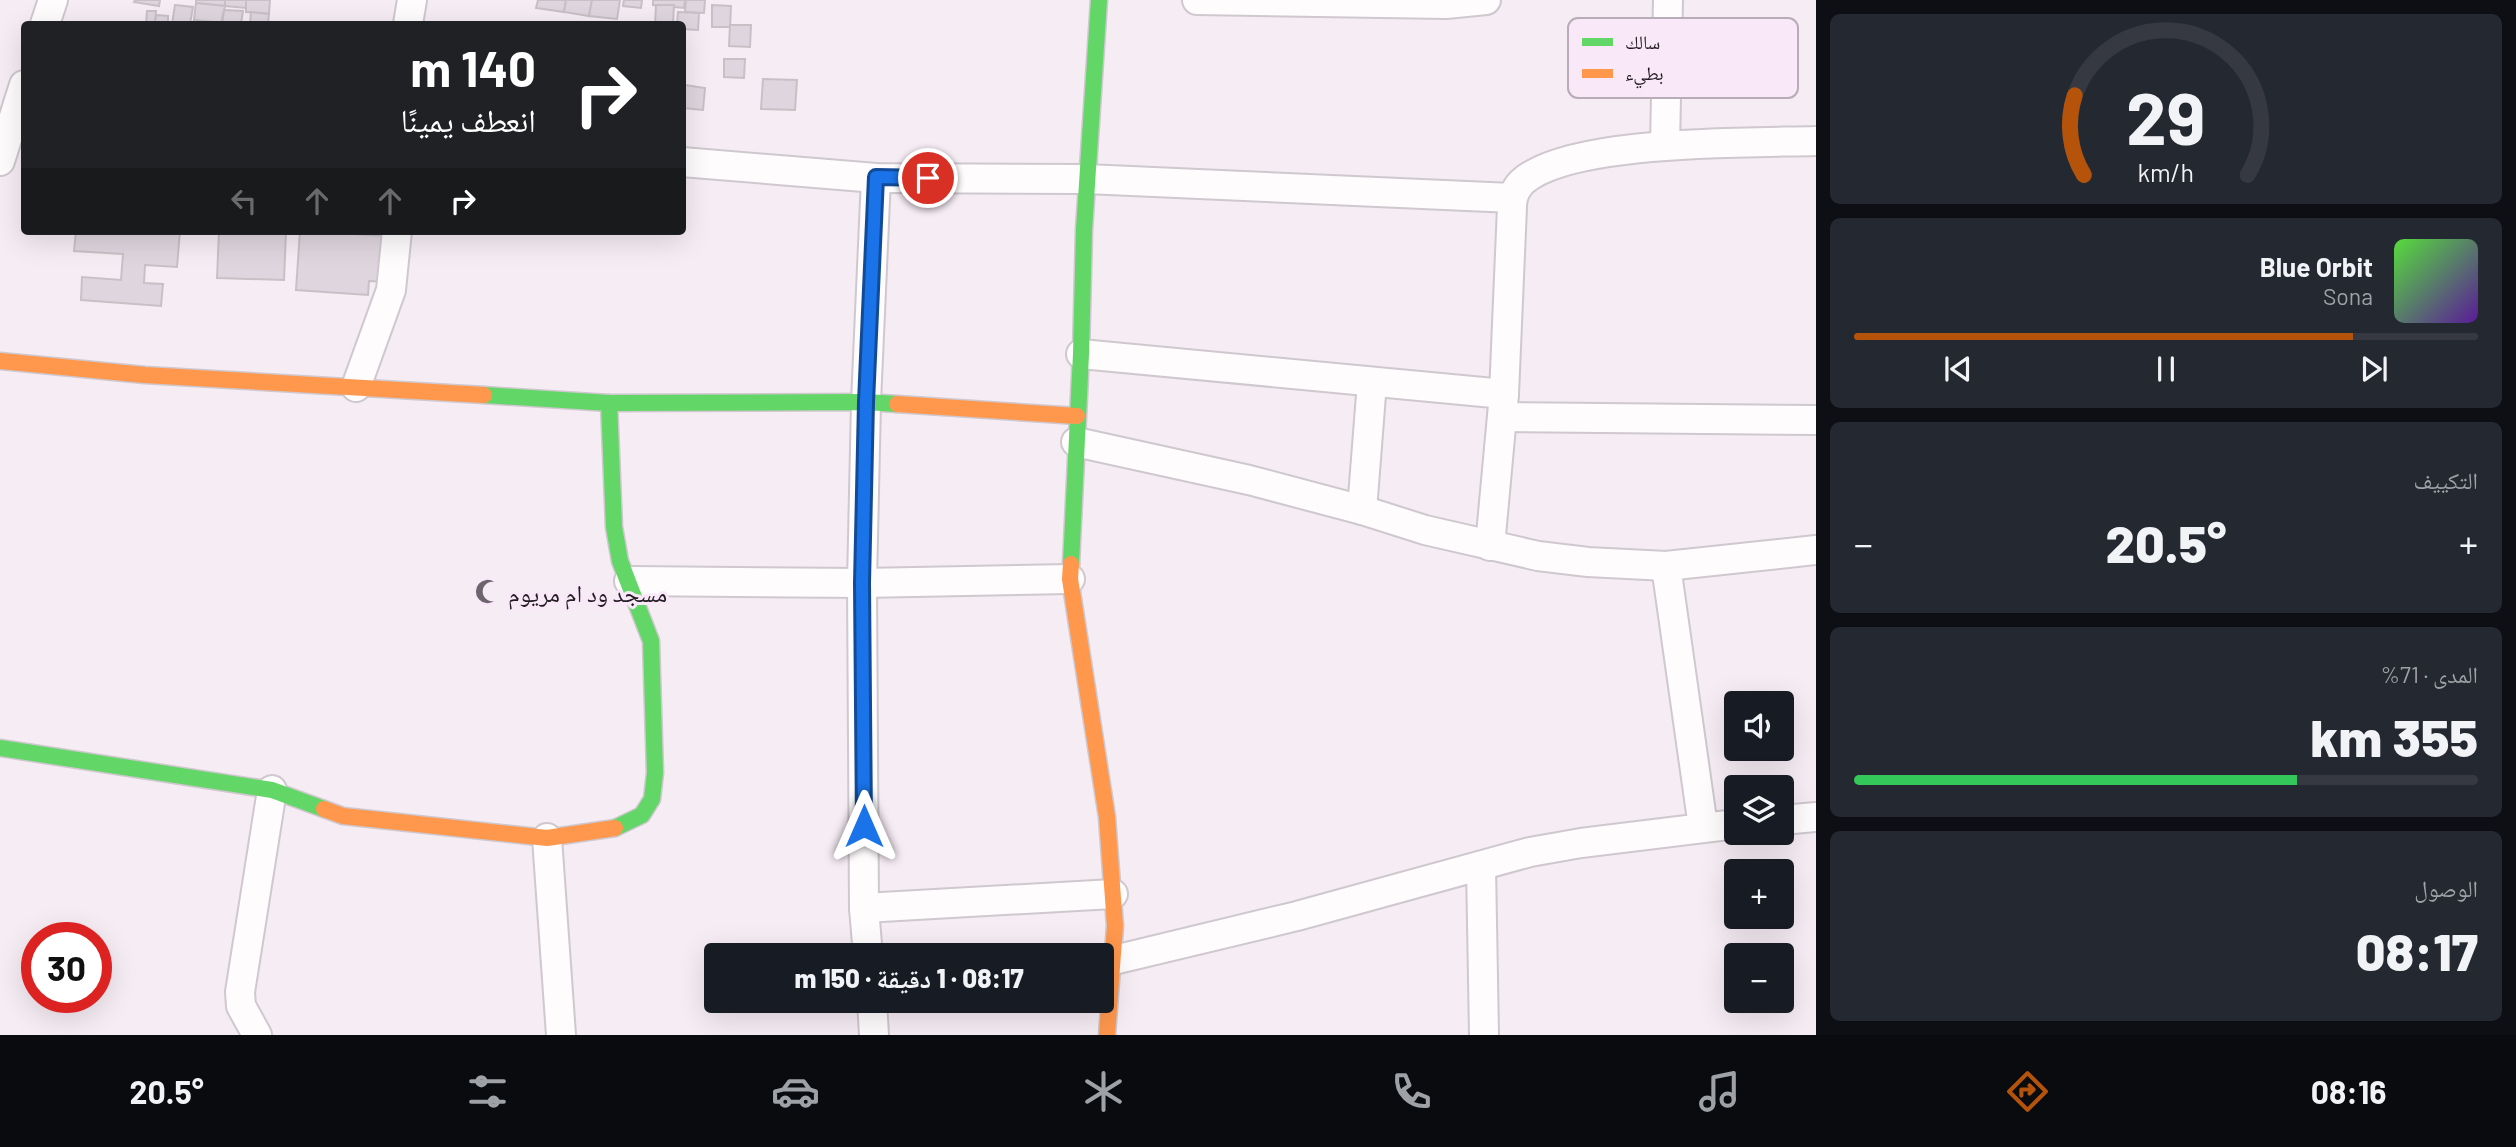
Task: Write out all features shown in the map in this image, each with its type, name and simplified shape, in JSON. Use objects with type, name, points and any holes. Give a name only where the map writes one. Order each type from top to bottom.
[{"type":"street","points":[[46,21],[53,0]]},
{"type":"street","points":[[408,21],[412,0]]},
{"type":"street","points":[[1099,0],[1086,179],[1070,579],[1107,817],[1114,943]]},
{"type":"street","points":[[1197,0],[1446,4],[1486,0]]},
{"type":"street","points":[[1668,0],[1668,18]]},
{"type":"street","points":[[0,161],[21,95]]},
{"type":"street","points":[[1665,145],[1666,98]]},
{"type":"street","points":[[1490,546],[1503,406],[1513,198],[1522,182],[1545,168],[1580,158],[1665,145],[1816,141]]},
{"type":"street","points":[[686,162],[876,177],[1086,179],[1513,198]]},
{"type":"street","points":[[867,943],[864,908],[862,583],[866,402],[876,177]]},
{"type":"street","points":[[356,387],[391,290],[397,235]]},
{"type":"street","points":[[1081,354],[1372,382],[1503,406],[1816,420]]},
{"type":"street","points":[[0,360],[145,375],[608,403],[866,402],[1076,429],[1425,530],[1490,546],[1588,562],[1666,566],[1816,551]]},
{"type":"street","points":[[1362,510],[1372,382]]},
{"type":"street","points":[[0,748],[272,790],[343,816],[547,838],[620,827],[642,815],[652,799],[655,773],[651,641],[646,620],[622,566],[614,527],[608,403]]},
{"type":"street","points":[[1666,566],[1703,827]]},
{"type":"street","points":[[629,581],[862,583],[1070,579]]},
{"type":"street","points":[[257,1035],[242,1006],[240,992],[272,790]]},
{"type":"street","points":[[1794,819],[1816,817]]},
{"type":"street","points":[[1114,960],[1297,916],[1530,852],[1724,825]]},
{"type":"street","points":[[547,838],[561,1035]]},
{"type":"street","points":[[1481,866],[1484,1035]]},
{"type":"street","points":[[864,908],[1113,894]]},
{"type":"street","points":[[873,1013],[874,1035]]},
{"type":"street","points":[[1107,1035],[1109,1013]]},
{"type":"building","points":[[160,0],[159,6],[134,2]]},
{"type":"building","points":[[196,0],[225,0],[225,6],[196,3]]},
{"type":"building","points":[[225,0],[246,0],[246,8],[225,6]]},
{"type":"building","points":[[246,0],[270,0],[269,14],[246,12]]},
{"type":"building","points":[[538,0],[566,0],[564,12],[536,8]]},
{"type":"building","points":[[566,0],[592,0],[589,16],[564,12]]},
{"type":"building","points":[[592,0],[620,0],[617,19],[589,16]]},
{"type":"building","points":[[624,0],[642,0],[641,8],[623,6]]},
{"type":"building","points":[[653,0],[685,0],[684,8],[653,5]]},
{"type":"building","points":[[686,0],[705,0],[704,13],[685,12]]},
{"type":"building","points":[[196,3],[225,6],[222,21],[194,20]]},
{"type":"building","points":[[175,5],[193,7],[191,21],[172,21]]},
{"type":"building","points":[[656,5],[674,5],[673,21],[655,21]]},
{"type":"building","points":[[712,5],[731,6],[730,27],[712,27]]},
{"type":"building","points":[[224,10],[243,11],[241,21],[222,21]]},
{"type":"building","points":[[147,11],[156,11],[155,21],[146,21]]},
{"type":"building","points":[[251,12],[269,14],[268,21],[250,21]]},
{"type":"building","points":[[678,12],[699,13],[698,30],[686,29],[686,21],[677,21]]},
{"type":"building","points":[[156,15],[168,16],[168,21],[155,21]]},
{"type":"building","points":[[730,25],[751,25],[750,47],[729,46]]},
{"type":"building","points":[[724,59],[745,59],[744,78],[724,77]]},
{"type":"building","points":[[763,79],[797,80],[795,110],[761,109]]},
{"type":"building","points":[[686,85],[705,88],[703,110],[686,108]]},
{"type":"building","points":[[76,235],[180,235],[177,267],[145,265],[144,283],[163,284],[161,306],[81,300],[82,277],[121,280],[123,254],[74,251]]},
{"type":"building","points":[[219,235],[286,235],[284,280],[217,278]]},
{"type":"building","points":[[300,235],[388,236],[385,282],[369,281],[368,295],[296,290]]},
{"type":"traffic: fast","points":[[1071,564],[1084,230],[1099,0]]},
{"type":"traffic: fast","points":[[484,395],[609,403],[897,404]]},
{"type":"traffic: fast","points":[[609,403],[614,527],[620,561],[651,641],[655,773],[652,799],[642,815],[615,828]]},
{"type":"traffic: fast","points":[[0,748],[272,790],[324,809]]},
{"type":"traffic: slow","points":[[0,361],[145,375],[484,395]]},
{"type":"traffic: slow","points":[[897,404],[1077,416]]},
{"type":"traffic: slow","points":[[1071,564],[1070,579],[1107,817],[1115,926],[1107,1035]]},
{"type":"traffic: slow","points":[[324,809],[343,816],[547,838],[615,828]]},
{"type":"place","name":"مسجد ود ام مريوم","points":[[488,592]]},
{"type":"route","points":[[864,826],[862,583],[866,402],[876,177],[928,178]]}]
